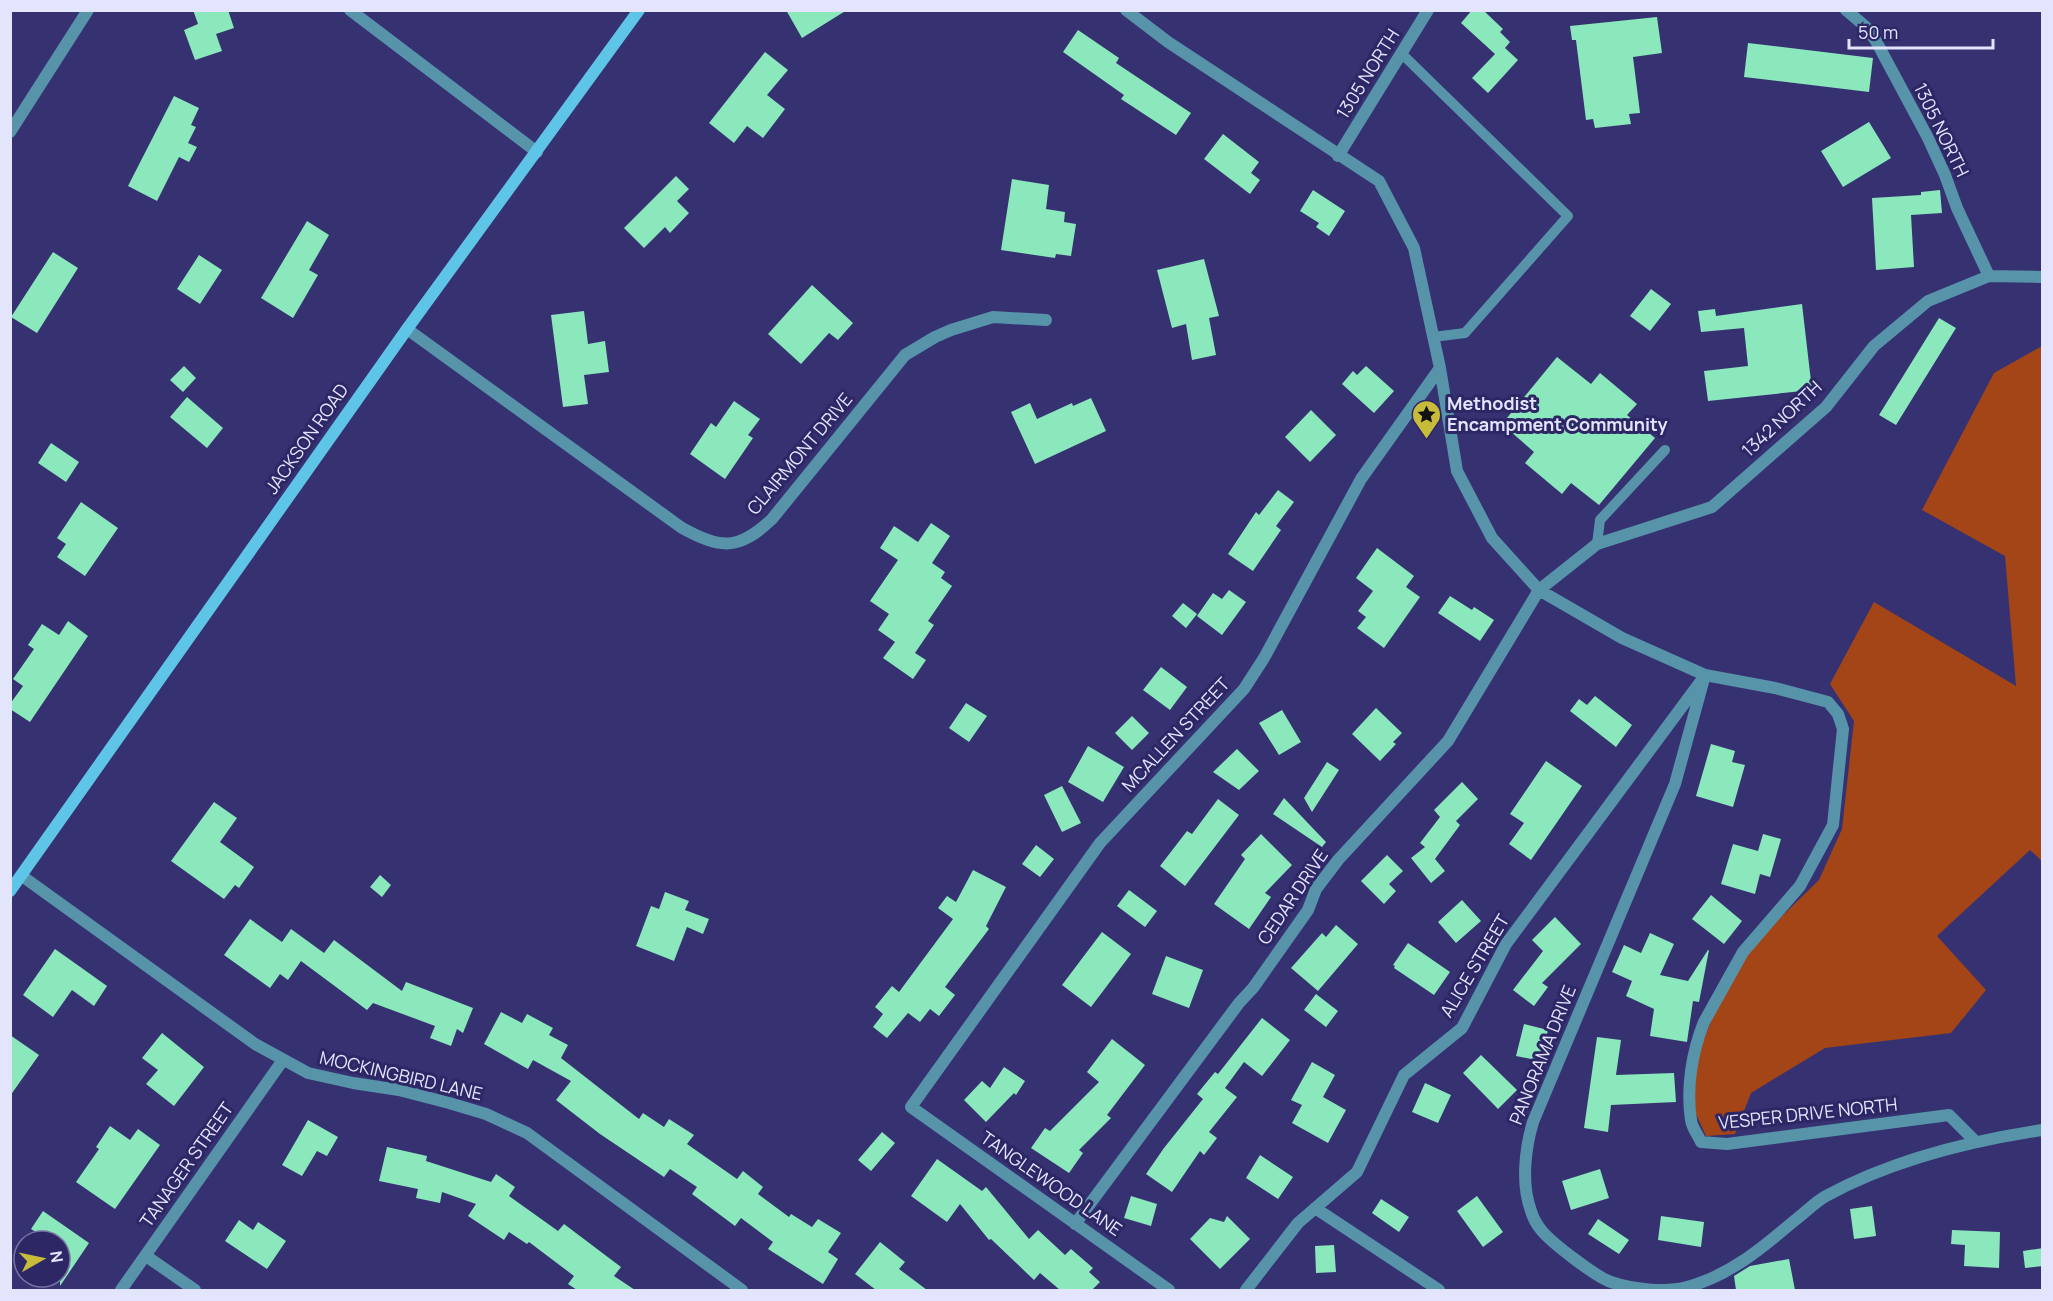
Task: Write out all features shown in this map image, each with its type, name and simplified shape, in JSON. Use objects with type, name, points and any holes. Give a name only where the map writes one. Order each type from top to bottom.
[{"type":"street","points":[[10,132],[88,10]]},
{"type":"street","points":[[350,10],[537,152]]},
{"type":"street","name":"JACKSON ROAD","points":[[10,891],[407,328],[639,10]]},
{"type":"street","points":[[1126,10],[1168,42],[1379,181],[1414,248],[1440,368],[1457,471],[1492,538],[1539,590],[1622,638],[1705,675]]},
{"type":"street","name":"1305 NORTH","points":[[1338,156],[1428,10]]},
{"type":"street","name":"1305 NORTH","points":[[1845,10],[1866,27],[1876,41],[1928,138],[1989,276]]},
{"type":"street","name":"1342 NORTH","points":[[1539,590],[1597,544],[1712,507],[1826,407],[1874,346],[1928,301],[1989,276],[2043,277]]},
{"type":"street","name":"CLAIRMONT DRIVE","points":[[407,328],[682,528],[704,539],[727,544],[751,537],[772,519],[904,355],[951,330],[993,318],[1046,320]]},
{"type":"street","name":"MCALLEN STREET","points":[[911,1107],[1100,843],[1244,689],[1264,658],[1360,479],[1440,368]]},
{"type":"street","name":"CEDAR DRIVE","points":[[1075,1224],[1252,988],[1308,909],[1316,889],[1338,860],[1448,741],[1539,590]]},
{"type":"street","name":"VESPER DRIVE NORTH","points":[[1705,675],[1775,688],[1828,702],[1838,714],[1843,729],[1833,825],[1800,886],[1743,951],[1704,1022],[1692,1062],[1689,1093],[1691,1123],[1701,1142],[1727,1144],[1949,1115],[1975,1142]]},
{"type":"street","name":"ALICE STREET","points":[[1246,1290],[1298,1223],[1357,1172],[1404,1076],[1462,1028],[1506,944],[1705,675]]},
{"type":"street","name":"PANORAMA DRIVE","points":[[1705,675],[1675,784],[1528,1137],[1525,1185],[1530,1210],[1543,1233],[1591,1272],[1610,1282],[1651,1290],[1688,1289],[1729,1270],[1756,1253],[1824,1197],[1885,1168],[1975,1142],[2043,1130]]},
{"type":"street","name":"MOCKINGBIRD LANE","points":[[22,876],[255,1044],[308,1073],[399,1090],[486,1114],[527,1133],[742,1290]]},
{"type":"street","name":"TANAGER STREET","points":[[121,1290],[283,1060]]},
{"type":"street","name":"TANGLEWOOD LANE","points":[[911,1107],[1170,1290]]},
{"type":"street","points":[[1315,1208],[1439,1290]]},
{"type":"street","points":[[146,1256],[195,1290]]},
{"type":"lane","points":[[1402,54],[1568,216],[1465,333],[1433,337]]},
{"type":"lane","points":[[1597,544],[1600,520],[1665,450]]},
{"type":"shaded area","points":[[2042,346],[2042,861],[2030,850],[1937,936],[1986,990],[1951,1033],[1825,1048],[1751,1093],[1735,1134],[1706,1136],[1695,1112],[1695,1082],[1699,1051],[1719,1002],[1746,955],[1819,880],[1842,829],[1854,721],[1830,684],[1874,602],[2016,686],[2005,556],[1922,510],[1994,373]]},
{"type":"building","points":[[193,10],[228,10],[234,28],[216,34],[222,51],[195,60],[184,30],[198,24]]},
{"type":"building","points":[[786,10],[847,10],[802,38]]},
{"type":"building","points":[[1472,10],[1483,10],[1503,29],[1500,32],[1510,42],[1505,48],[1518,60],[1488,93],[1472,78],[1495,54],[1461,23]]},
{"type":"building","points":[[1657,17],[1662,53],[1633,57],[1640,113],[1629,114],[1631,124],[1595,128],[1593,119],[1586,120],[1576,40],[1572,40],[1570,26]]},
{"type":"building","points":[[1078,30],[1119,58],[1116,63],[1191,113],[1176,135],[1121,99],[1124,95],[1063,52]]},
{"type":"building","points":[[1748,43],[1873,58],[1869,92],[1744,77]]},
{"type":"building","points":[[765,52],[788,70],[767,95],[785,109],[763,138],[747,126],[734,143],[709,123]]},
{"type":"building","points":[[174,96],[199,108],[191,125],[196,127],[188,143],[197,147],[189,162],[179,157],[157,201],[128,186]]},
{"type":"building","points":[[1869,122],[1891,158],[1843,187],[1821,151]]},
{"type":"building","points":[[1223,134],[1259,162],[1251,173],[1260,180],[1250,194],[1204,159]]},
{"type":"building","points":[[676,176],[689,189],[677,201],[689,213],[670,233],[665,227],[644,248],[624,228]]},
{"type":"building","points":[[1012,179],[1049,185],[1046,209],[1065,212],[1064,222],[1076,224],[1071,256],[1056,254],[1055,258],[1001,250]]},
{"type":"building","points":[[1313,190],[1345,211],[1329,236],[1316,227],[1319,223],[1300,211]]},
{"type":"building","points":[[1940,190],[1942,213],[1911,215],[1914,267],[1876,270],[1872,198],[1921,195],[1921,192]]},
{"type":"building","points":[[307,221],[329,235],[309,270],[318,275],[293,318],[261,298]]},
{"type":"building","points":[[53,252],[78,268],[37,333],[11,317]]},
{"type":"building","points":[[199,255],[222,270],[200,304],[177,289]]},
{"type":"building","points":[[1204,259],[1219,316],[1209,318],[1216,355],[1192,360],[1186,324],[1172,328],[1157,270]]},
{"type":"building","points":[[812,285],[853,323],[838,340],[829,333],[801,364],[768,334]]},
{"type":"building","points":[[1651,289],[1671,304],[1650,331],[1630,316]]},
{"type":"building","points":[[1802,304],[1812,390],[1708,401],[1704,371],[1748,366],[1744,328],[1701,332],[1698,311],[1715,309],[1716,316]]},
{"type":"building","points":[[584,311],[588,344],[605,341],[609,372],[584,375],[588,404],[563,407],[551,315]]},
{"type":"building","points":[[1939,318],[1956,328],[1896,425],[1879,415]]},
{"type":"building","points":[[1557,357],[1591,384],[1600,373],[1637,404],[1627,415],[1655,438],[1599,505],[1571,483],[1562,494],[1525,463],[1534,452],[1502,424]]},
{"type":"building","points":[[184,366],[196,378],[183,392],[170,380]]},
{"type":"building","points":[[1366,366],[1394,391],[1374,413],[1342,384],[1353,371],[1357,375]]},
{"type":"building","points":[[187,397],[223,428],[207,448],[170,417]]},
{"type":"building","points":[[1091,398],[1106,431],[1035,464],[1011,412],[1030,403],[1037,419],[1072,403],[1073,406]]},
{"type":"building","points":[[734,401],[760,419],[748,435],[753,438],[725,479],[690,454],[711,423],[716,427]]},
{"type":"building","points":[[1311,410],[1336,435],[1310,462],[1285,437]]},
{"type":"building","points":[[51,443],[79,462],[66,482],[38,463]]},
{"type":"building","points":[[1278,490],[1294,502],[1276,526],[1281,530],[1253,571],[1228,554],[1256,512],[1259,515]]},
{"type":"building","points":[[81,502],[118,528],[85,576],[57,557],[66,544],[57,538]]},
{"type":"building","points":[[931,523],[950,536],[932,563],[945,572],[941,578],[952,586],[928,621],[934,625],[915,653],[926,660],[913,679],[883,658],[895,642],[878,630],[889,614],[870,601],[898,560],[880,548],[894,526],[918,542]]},
{"type":"building","points":[[1377,548],[1414,576],[1406,587],[1420,597],[1384,648],[1357,628],[1366,617],[1358,611],[1373,591],[1356,578]]},
{"type":"building","points":[[1229,590],[1246,602],[1222,635],[1197,616],[1213,593],[1222,599]]},
{"type":"building","points":[[1450,596],[1472,610],[1474,607],[1494,620],[1480,641],[1438,613]]},
{"type":"building","points":[[1183,603],[1197,614],[1186,628],[1172,616]]},
{"type":"building","points":[[68,621],[88,636],[30,722],[10,709],[10,704],[23,686],[13,679],[34,649],[28,645],[42,624],[59,635]]},
{"type":"building","points":[[1161,667],[1187,687],[1170,710],[1143,690]]},
{"type":"building","points":[[1595,696],[1632,725],[1616,747],[1570,711],[1579,699],[1587,705]]},
{"type":"building","points":[[966,703],[987,716],[969,742],[949,728]]},
{"type":"building","points":[[1376,708],[1402,733],[1393,742],[1396,744],[1380,761],[1352,734]]},
{"type":"building","points":[[1282,710],[1301,742],[1279,755],[1259,723]]},
{"type":"building","points":[[1132,716],[1149,733],[1132,750],[1115,733]]},
{"type":"building","points":[[1711,744],[1735,751],[1732,762],[1745,765],[1733,807],[1696,796]]},
{"type":"building","points":[[1088,746],[1124,767],[1103,802],[1068,782]]},
{"type":"building","points":[[1237,749],[1259,771],[1239,790],[1213,772]]},
{"type":"building","points":[[1546,761],[1582,786],[1531,860],[1509,844],[1524,823],[1510,814]]},
{"type":"building","points":[[1327,762],[1339,770],[1312,812],[1304,798]]},
{"type":"building","points":[[1462,782],[1478,799],[1456,821],[1460,825],[1435,859],[1445,871],[1431,883],[1411,858],[1425,847],[1420,843],[1440,817],[1434,810]]},
{"type":"building","points":[[1062,786],[1081,823],[1062,832],[1044,795]]},
{"type":"building","points":[[1284,798],[1326,842],[1322,847],[1273,814]]},
{"type":"building","points":[[1218,799],[1239,815],[1185,886],[1160,866],[1187,831],[1192,834]]},
{"type":"building","points":[[214,802],[237,818],[220,842],[254,867],[239,888],[235,885],[224,899],[171,861]]},
{"type":"building","points":[[1261,834],[1292,865],[1265,893],[1271,897],[1249,929],[1214,904],[1245,859],[1241,855]]},
{"type":"building","points":[[1763,834],[1781,839],[1770,877],[1760,874],[1755,894],[1721,884],[1733,844],[1758,851]]},
{"type":"building","points":[[1036,845],[1054,859],[1040,877],[1022,864]]},
{"type":"building","points":[[1387,855],[1403,871],[1389,884],[1396,891],[1384,904],[1361,881]]},
{"type":"building","points":[[973,870],[1006,887],[986,926],[989,929],[945,987],[955,995],[939,1016],[930,1009],[920,1022],[908,1013],[887,1038],[873,1027],[883,1014],[875,1007],[892,986],[899,992],[953,919],[938,908],[947,896],[956,902]]},
{"type":"building","points":[[380,875],[391,885],[382,897],[370,887]]},
{"type":"building","points":[[1129,890],[1157,911],[1145,927],[1117,906]]},
{"type":"building","points":[[665,892],[689,901],[685,910],[709,919],[703,934],[687,927],[674,961],[636,946],[651,906],[659,909]]},
{"type":"building","points":[[1711,895],[1742,921],[1724,944],[1692,919]]},
{"type":"building","points":[[1462,900],[1481,921],[1456,943],[1438,922]]},
{"type":"building","points":[[1555,917],[1581,944],[1542,983],[1548,987],[1534,1006],[1513,990],[1543,951],[1532,940]]},
{"type":"building","points":[[250,919],[282,942],[291,929],[324,953],[334,940],[402,991],[406,982],[473,1008],[463,1033],[457,1029],[451,1046],[430,1038],[435,1026],[373,1003],[367,1010],[301,961],[288,980],[280,974],[270,988],[224,955]]},
{"type":"building","points":[[1336,925],[1358,944],[1318,991],[1291,968],[1322,933],[1326,937]]},
{"type":"building","points":[[1102,932],[1131,954],[1091,1007],[1062,985]]},
{"type":"building","points":[[1650,933],[1674,944],[1660,975],[1688,981],[1709,950],[1699,1002],[1693,1001],[1687,1042],[1650,1036],[1654,1009],[1626,996],[1632,981],[1612,972],[1624,945],[1641,953]]},
{"type":"building","points":[[1408,943],[1450,972],[1434,995],[1394,968],[1393,965]]},
{"type":"building","points":[[55,949],[107,986],[94,1006],[72,990],[53,1017],[23,995]]},
{"type":"building","points":[[1166,956],[1203,970],[1189,1008],[1152,994]]},
{"type":"building","points":[[1316,994],[1338,1011],[1326,1027],[1304,1010]]},
{"type":"building","points":[[501,1012],[522,1023],[527,1014],[553,1028],[549,1035],[568,1045],[561,1058],[639,1119],[643,1113],[664,1127],[669,1119],[694,1135],[687,1144],[737,1179],[743,1171],[763,1187],[758,1194],[789,1217],[791,1214],[812,1227],[818,1219],[841,1233],[828,1252],[838,1259],[823,1284],[768,1249],[773,1242],[741,1218],[735,1226],[692,1194],[697,1187],[670,1169],[664,1177],[600,1134],[556,1100],[571,1081],[533,1060],[528,1069],[484,1044]]},
{"type":"building","points":[[1262,1018],[1290,1040],[1262,1076],[1244,1062],[1225,1088],[1237,1097],[1209,1132],[1217,1138],[1204,1155],[1200,1151],[1172,1192],[1146,1174],[1203,1099],[1197,1094],[1215,1072],[1218,1074]]},
{"type":"building","points":[[1524,1024],[1548,1030],[1541,1061],[1516,1056]]},
{"type":"building","points":[[162,1033],[204,1067],[174,1106],[146,1084],[158,1070],[142,1058]]},
{"type":"building","points":[[10,1035],[39,1055],[10,1096]]},
{"type":"building","points":[[1597,1037],[1621,1040],[1616,1075],[1674,1073],[1676,1102],[1611,1105],[1608,1132],[1584,1128]]},
{"type":"building","points":[[1112,1039],[1145,1065],[1107,1115],[1111,1118],[1079,1150],[1083,1153],[1069,1173],[1031,1148],[1045,1128],[1050,1131],[1099,1082],[1087,1072]]},
{"type":"building","points":[[1481,1055],[1517,1090],[1498,1109],[1463,1073]]},
{"type":"building","points":[[1312,1062],[1335,1075],[1323,1097],[1346,1110],[1328,1143],[1292,1123],[1302,1105],[1291,1100]]},
{"type":"building","points":[[1004,1067],[1025,1081],[1016,1095],[1014,1093],[986,1122],[964,1100],[982,1081],[990,1088]]},
{"type":"building","points":[[1425,1083],[1451,1095],[1438,1123],[1412,1112]]},
{"type":"building","points":[[308,1120],[338,1137],[327,1156],[317,1151],[302,1176],[282,1165]]},
{"type":"building","points":[[110,1126],[130,1140],[138,1129],[160,1145],[115,1209],[76,1182],[99,1149],[96,1147]]},
{"type":"building","points":[[882,1132],[895,1143],[871,1171],[858,1160]]},
{"type":"building","points":[[387,1147],[427,1156],[426,1161],[491,1182],[496,1174],[515,1187],[509,1196],[558,1231],[564,1224],[621,1267],[614,1276],[635,1290],[577,1290],[568,1284],[574,1276],[529,1242],[527,1244],[509,1232],[504,1240],[468,1216],[476,1204],[442,1192],[440,1203],[416,1198],[418,1189],[379,1181]]},
{"type":"building","points":[[1260,1155],[1293,1177],[1278,1199],[1246,1178]]},
{"type":"building","points":[[937,1159],[982,1191],[986,1187],[1029,1239],[1038,1230],[1065,1255],[1071,1249],[1093,1268],[1089,1272],[1100,1282],[1092,1290],[1060,1290],[1040,1273],[1034,1280],[991,1239],[989,1240],[960,1204],[947,1222],[911,1196]]},
{"type":"building","points":[[1600,1169],[1609,1198],[1571,1210],[1562,1181]]},
{"type":"building","points":[[1131,1196],[1157,1204],[1151,1226],[1124,1218]]},
{"type":"building","points":[[1477,1196],[1503,1232],[1483,1247],[1457,1211]]},
{"type":"building","points":[[1381,1199],[1409,1217],[1399,1232],[1372,1213]]},
{"type":"building","points":[[1872,1206],[1876,1236],[1854,1239],[1850,1209]]},
{"type":"building","points":[[43,1211],[69,1229],[31,1229]]},
{"type":"building","points":[[1227,1216],[1250,1239],[1220,1269],[1190,1239],[1210,1218],[1224,1222]]},
{"type":"building","points":[[1661,1216],[1704,1222],[1701,1247],[1658,1240]]},
{"type":"building","points":[[1598,1219],[1629,1240],[1619,1254],[1588,1234]]},
{"type":"building","points":[[239,1220],[253,1230],[258,1222],[286,1241],[267,1269],[225,1241]]},
{"type":"building","points":[[1952,1230],[2000,1232],[1999,1268],[1964,1266],[1965,1245],[1951,1244]]},
{"type":"building","points":[[72,1231],[89,1243],[72,1268]]},
{"type":"building","points":[[880,1242],[905,1262],[899,1269],[927,1290],[876,1290],[855,1274]]},
{"type":"building","points":[[1334,1245],[1336,1272],[1316,1273],[1315,1246]]},
{"type":"building","points":[[2043,1248],[2043,1266],[2025,1268],[2023,1251]]},
{"type":"building","points":[[1789,1259],[1795,1290],[1736,1290],[1734,1276],[1750,1266]]},
{"type":"place","name":"Methodist Encampment Community","points":[[1426,440]]}]
